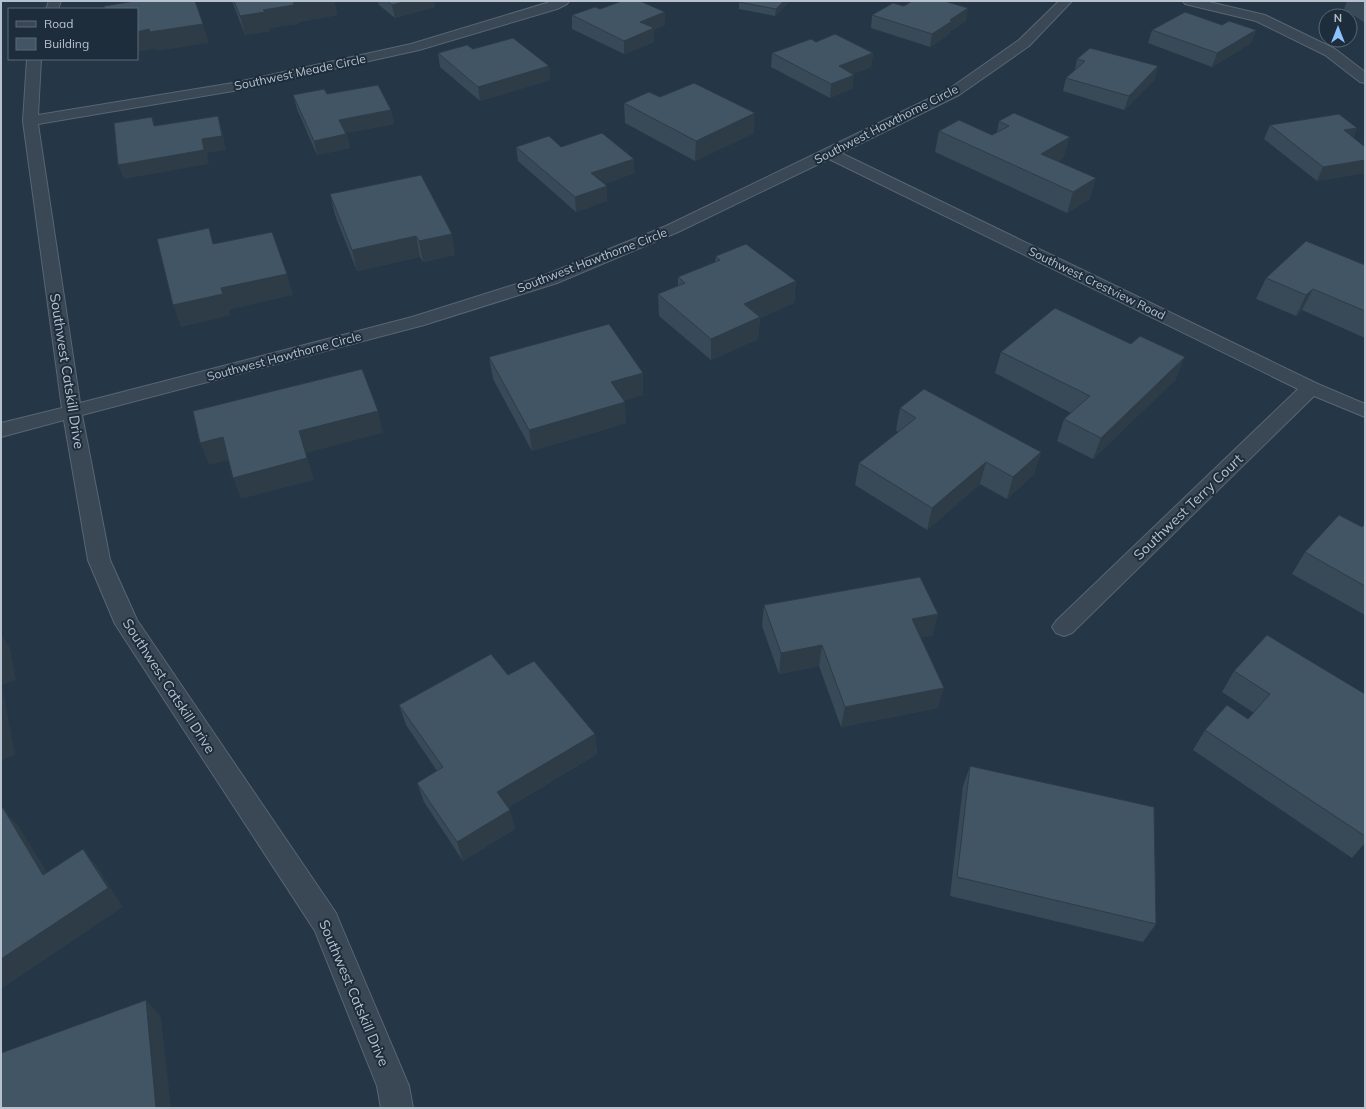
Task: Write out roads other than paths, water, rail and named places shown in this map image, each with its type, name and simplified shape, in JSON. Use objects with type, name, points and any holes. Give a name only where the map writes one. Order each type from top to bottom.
[{"type":"street","name":"Southwest Meade Circle","points":[[30,121],[233,87],[414,47],[553,6],[563,1]]},
{"type":"street","name":"Southwest Hawthorne Circle","points":[[1,430],[418,321],[552,279],[672,229],[954,92],[1024,44],[1066,1]]},
{"type":"street","points":[[1189,1],[1260,18],[1330,52],[1365,79]]},
{"type":"street","name":"Southwest Catskill Drive","points":[[34,60],[30,121],[72,412],[99,560],[127,624],[326,923],[393,1086],[397,1108]]},
{"type":"street","name":"Southwest Crestview Road","points":[[829,153],[1311,388],[1365,411]]},
{"type":"street","name":"Southwest Terry Court","points":[[1064,627],[1311,388]]}]
